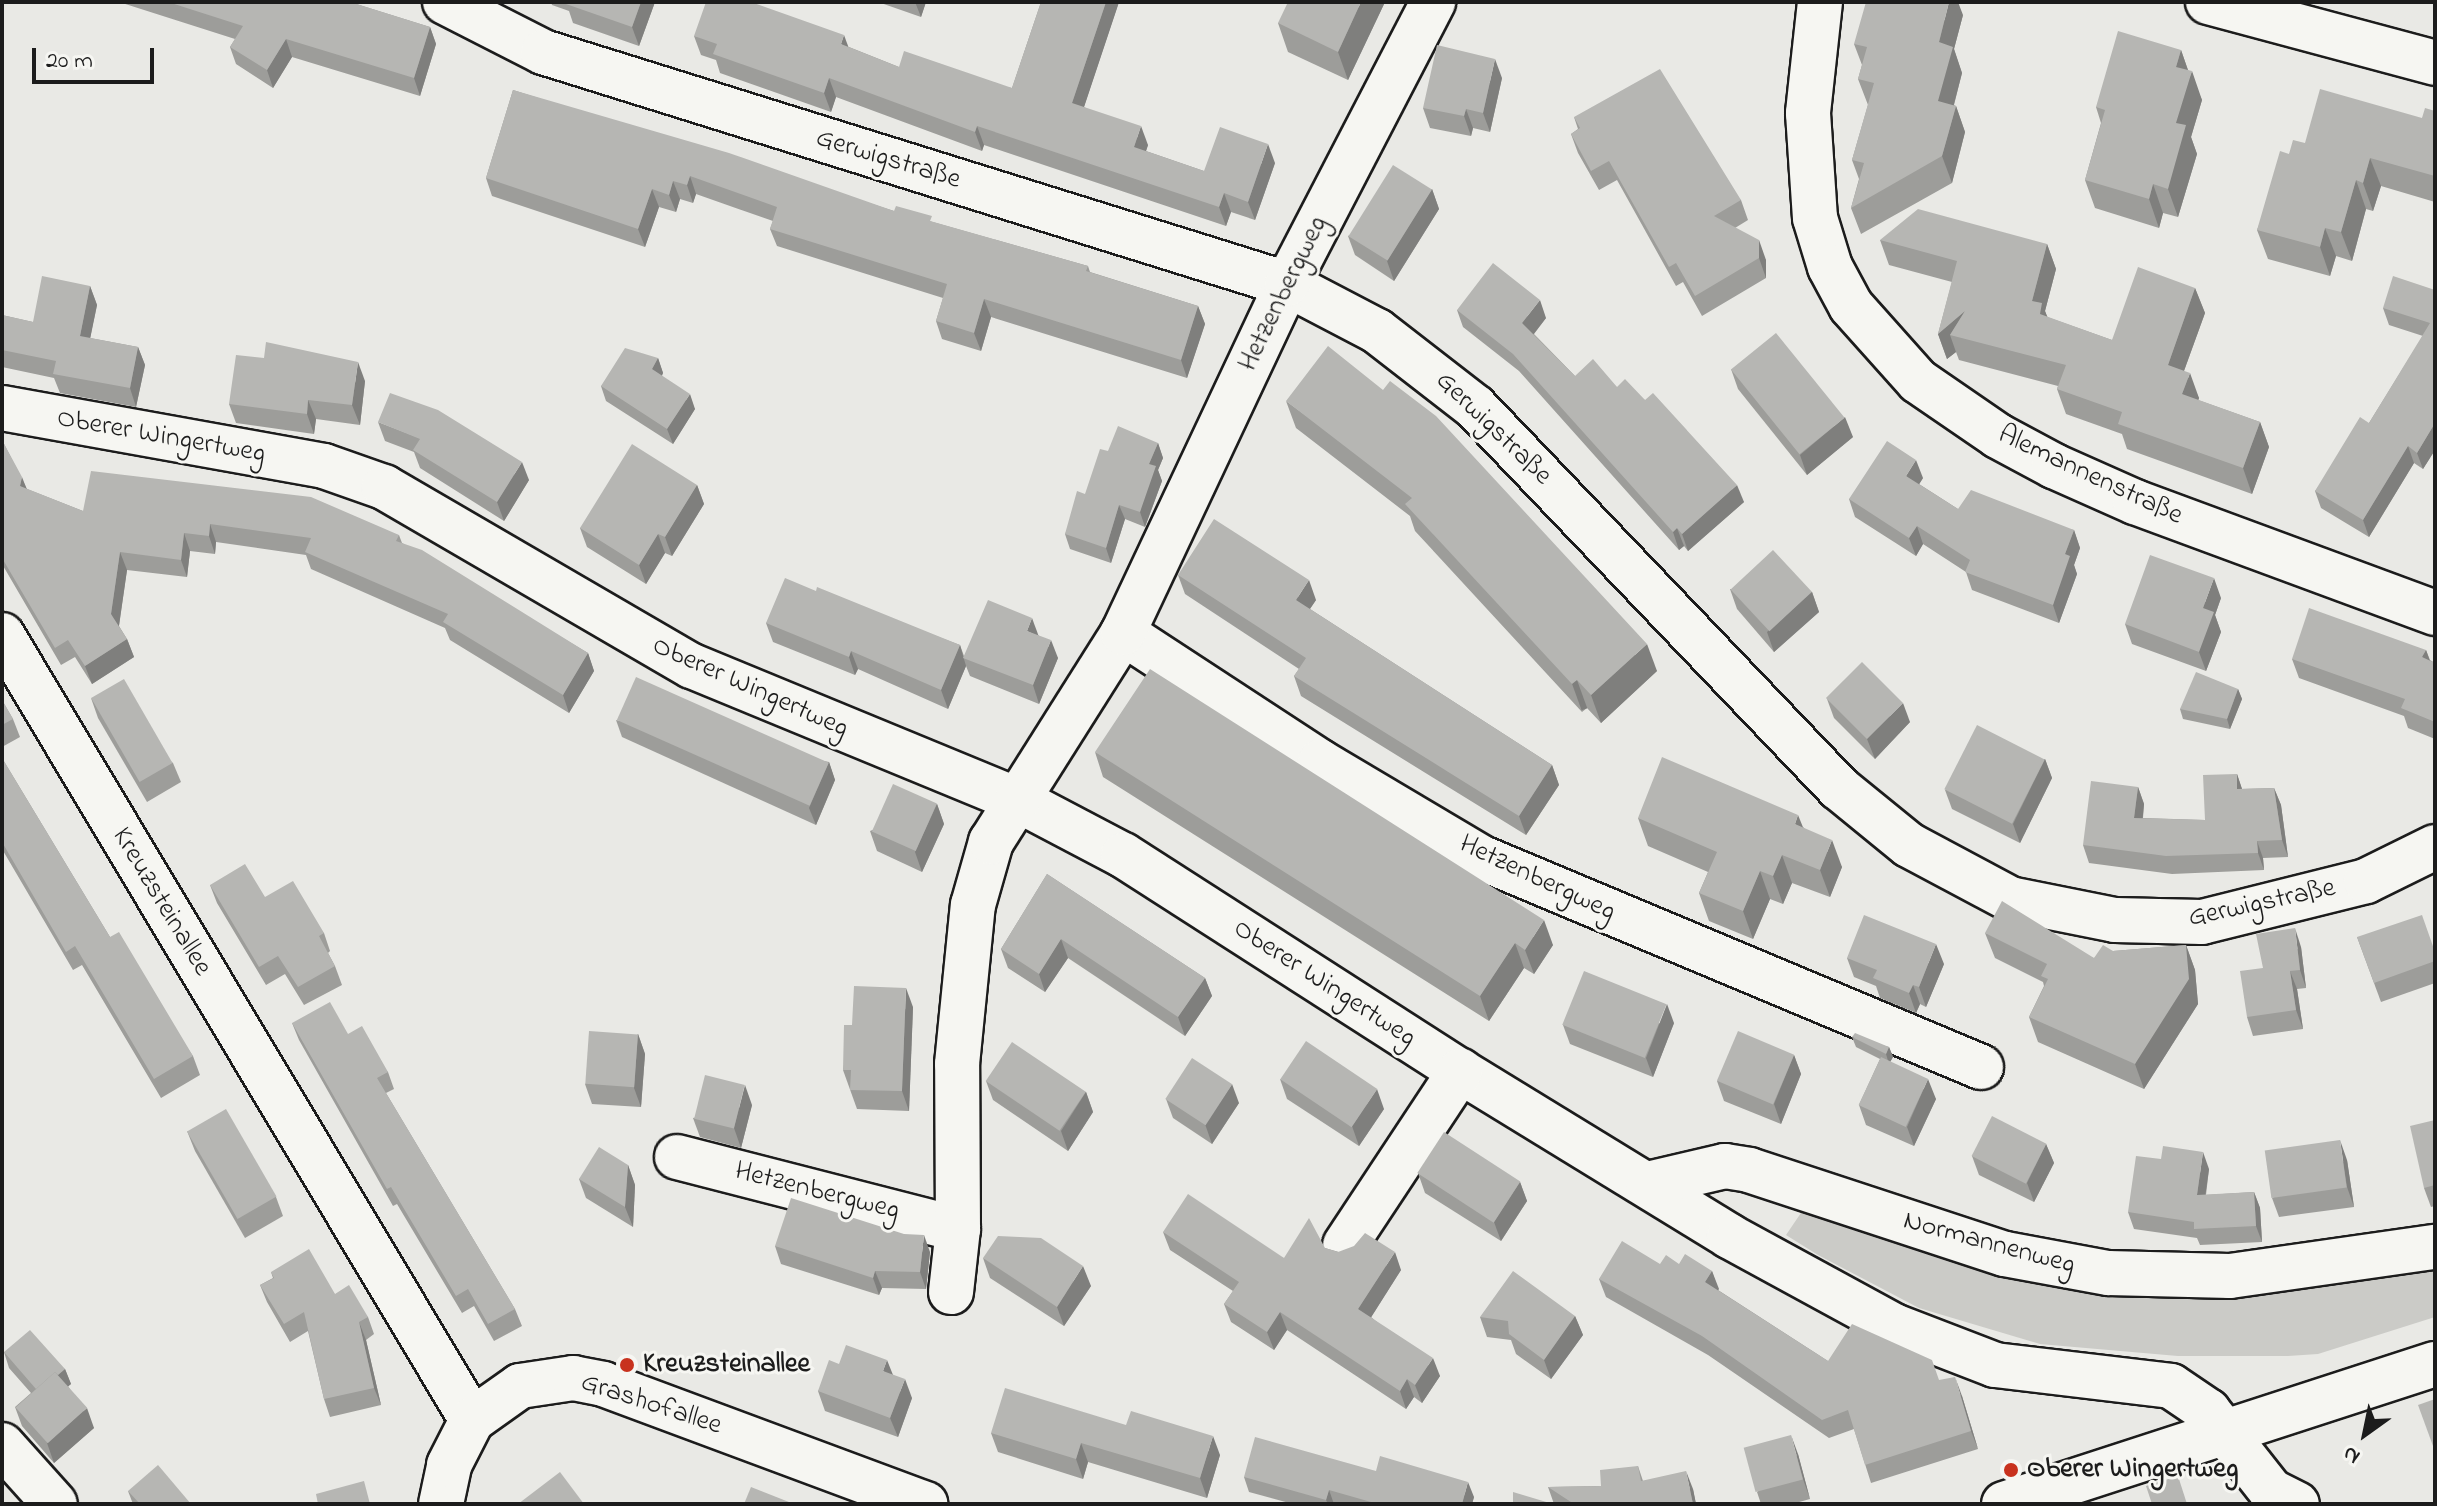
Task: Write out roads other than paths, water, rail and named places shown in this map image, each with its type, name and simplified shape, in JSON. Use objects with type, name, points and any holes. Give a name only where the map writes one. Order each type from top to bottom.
[{"type":"street","name":"Gerwigstraße","points":[[445,2],[543,52],[1287,284],[1377,331],[1475,407],[1839,788],[1909,845],[1973,882],[2010,899],[2115,920],[2202,922],[2366,881],[2435,847]]},
{"type":"street","name":"Hetzenbergweg","points":[[951,1292],[958,1229],[957,1064],[973,905],[991,842],[1020,801],[1123,633],[1287,284],[1433,2]]},
{"type":"street","name":"Alemannenstraße","points":[[1820,2],[1808,113],[1815,218],[1830,267],[1851,306],[1908,372],[1952,407],[2054,466],[2135,502],[2435,613]]},
{"type":"street","points":[[2208,2],[2435,63]]},
{"type":"street","name":"Oberer Wingertweg","points":[[2,408],[324,466],[384,487],[692,666],[1020,801],[1123,855],[1460,1071],[1729,1236],[1943,1348],[1995,1365],[2171,1386],[2208,1411],[2224,1429],[2238,1454],[2271,1491],[2297,1504]]},
{"type":"street","name":"Hetzenbergweg","points":[[1123,633],[1320,762],[1482,858],[1981,1067]]},
{"type":"street","name":"Kreuzsteinallee","points":[[2,635],[472,1420]]},
{"type":"street","points":[[1345,1245],[1460,1071]]},
{"type":"street","name":"Hetzenbergweg","points":[[677,1157],[958,1229]]},
{"type":"street","name":"Normannenweg","points":[[1648,1184],[1725,1166],[1749,1170],[2005,1254],[2108,1273],[2230,1276],[2435,1247]]},
{"type":"street","points":[[2004,1504],[2224,1429],[2435,1364]]},
{"type":"street","name":"Grashofallee","points":[[472,1420],[493,1400],[520,1386],[588,1381],[925,1504]]},
{"type":"street","points":[[441,1504],[449,1465],[472,1420]]},
{"type":"street","points":[[2,1445],[55,1504]]},
{"type":"place","name":"Kreuzsteinallee","points":[[627,1365]]},
{"type":"place","name":"Oberer Wingertweg","points":[[2011,1470]]}]
